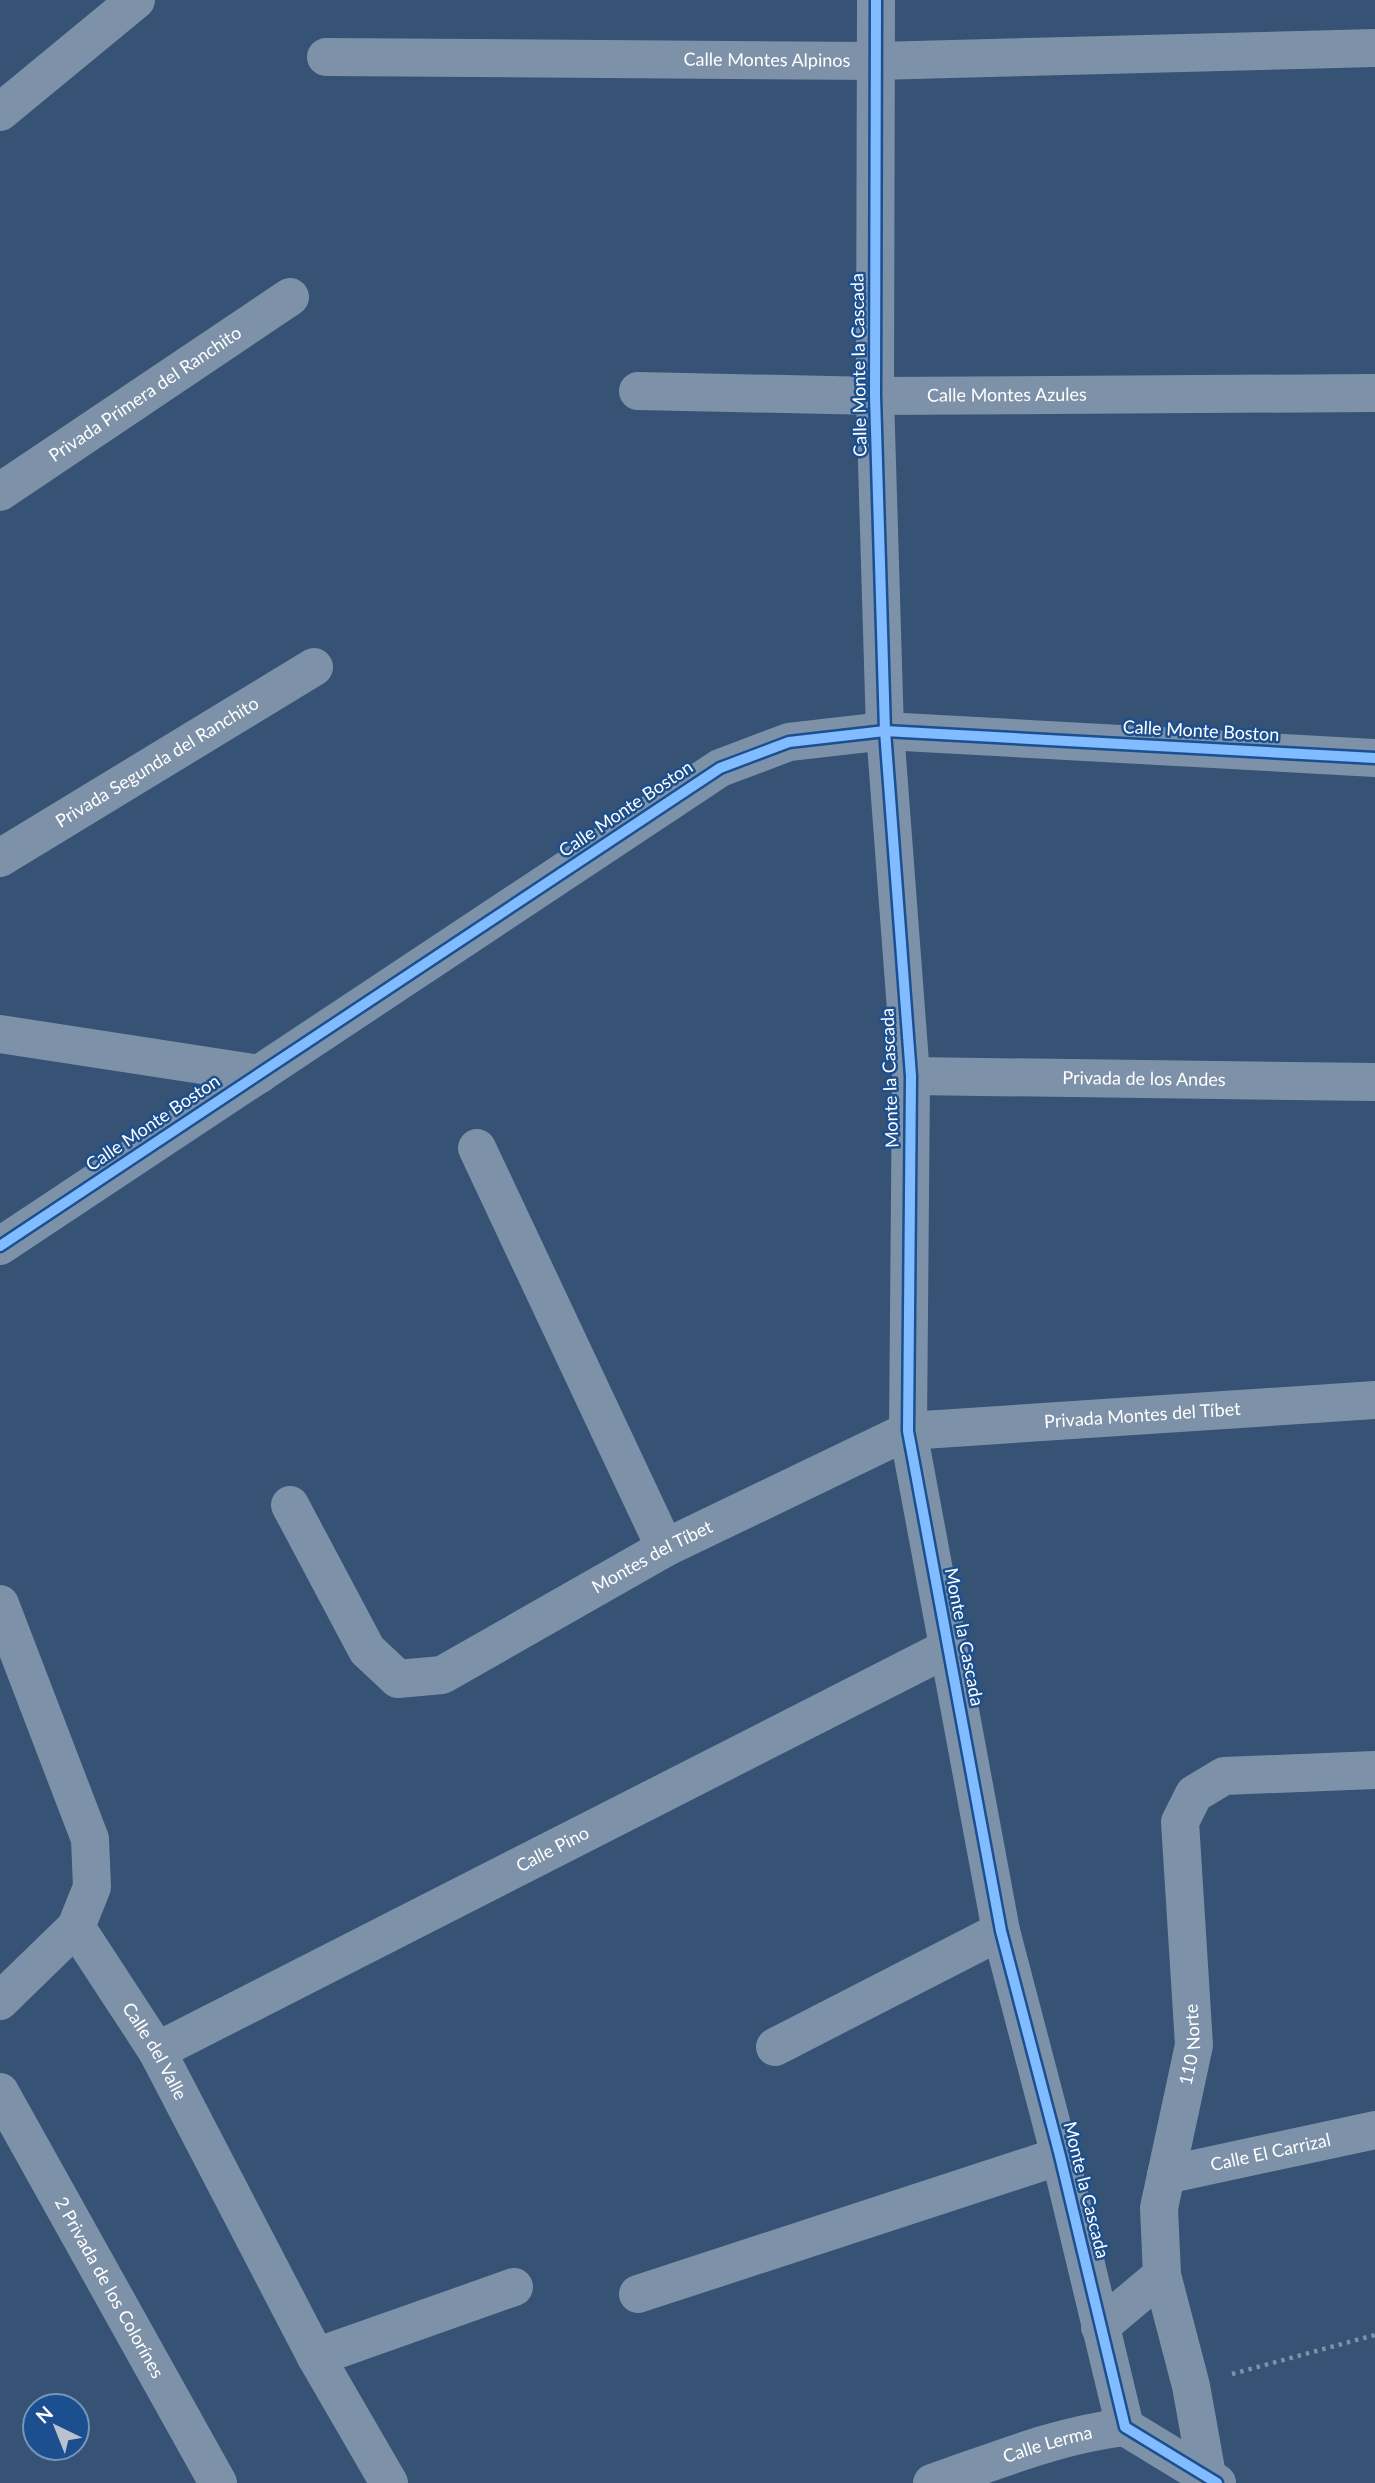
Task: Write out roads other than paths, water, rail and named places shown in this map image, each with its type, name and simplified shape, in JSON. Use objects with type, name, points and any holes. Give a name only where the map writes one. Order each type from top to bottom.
[{"type":"street","points":[[0,112],[136,0]]},
{"type":"street","name":"Calle Monte la Cascada","points":[[876,0],[875,397],[885,730]]},
{"type":"street","name":"Calle Montes Alpinos","points":[[326,57],[876,61],[1375,48]]},
{"type":"street","name":"Privada Primera del Ranchito","points":[[0,492],[290,297]]},
{"type":"street","name":"Calle Montes Azules","points":[[638,391],[875,397],[1375,393]]},
{"type":"street","name":"Privada Segunda del Ranchito","points":[[0,858],[314,667]]},
{"type":"street","name":"Calle Monte Boston","points":[[0,1246],[720,768],[789,742],[885,730],[1375,758]]},
{"type":"street","name":"Monte la Cascada","points":[[885,730],[911,1076],[908,1430],[1001,1931],[1060,2156],[1125,2427]]},
{"type":"street","points":[[0,1034],[260,1074]]},
{"type":"street","name":"Privada de los Andes","points":[[911,1076],[1375,1082]]},
{"type":"street","points":[[477,1148],[665,1548]]},
{"type":"street","name":"Privada Montes del Tíbet","points":[[908,1430],[1375,1400]]},
{"type":"street","name":"Montes del Tíbet","points":[[290,1505],[367,1650],[398,1679],[442,1675],[665,1548],[908,1430]]},
{"type":"street","points":[[0,1604],[90,1839],[92,1887],[76,1927],[0,2001]]},
{"type":"street","name":"Calle Pino","points":[[157,2051],[948,1648]]},
{"type":"street","name":"110 Norte","points":[[1212,2479],[1162,2275],[1159,2208],[1194,2045],[1180,1822],[1194,1794],[1224,1776],[1375,1770]]},
{"type":"street","name":"Calle del Valle","points":[[76,1927],[157,2051],[316,2357],[389,2483]]},
{"type":"street","points":[[775,2047],[1001,1931]]},
{"type":"street","name":"2 Privada de los Colorínes","points":[[0,2092],[219,2483]]},
{"type":"street","name":"Calle El Carrizal","points":[[1166,2175],[1375,2130]]},
{"type":"street","points":[[638,2294],[1060,2156]]},
{"type":"street","points":[[1100,2327],[1162,2275]]},
{"type":"street","points":[[316,2357],[514,2287]]},
{"type":"street","points":[[1125,2427],[1212,2479]]},
{"type":"street","name":"Calle Lerma","points":[[932,2483],[1055,2440],[1125,2427]]}]
